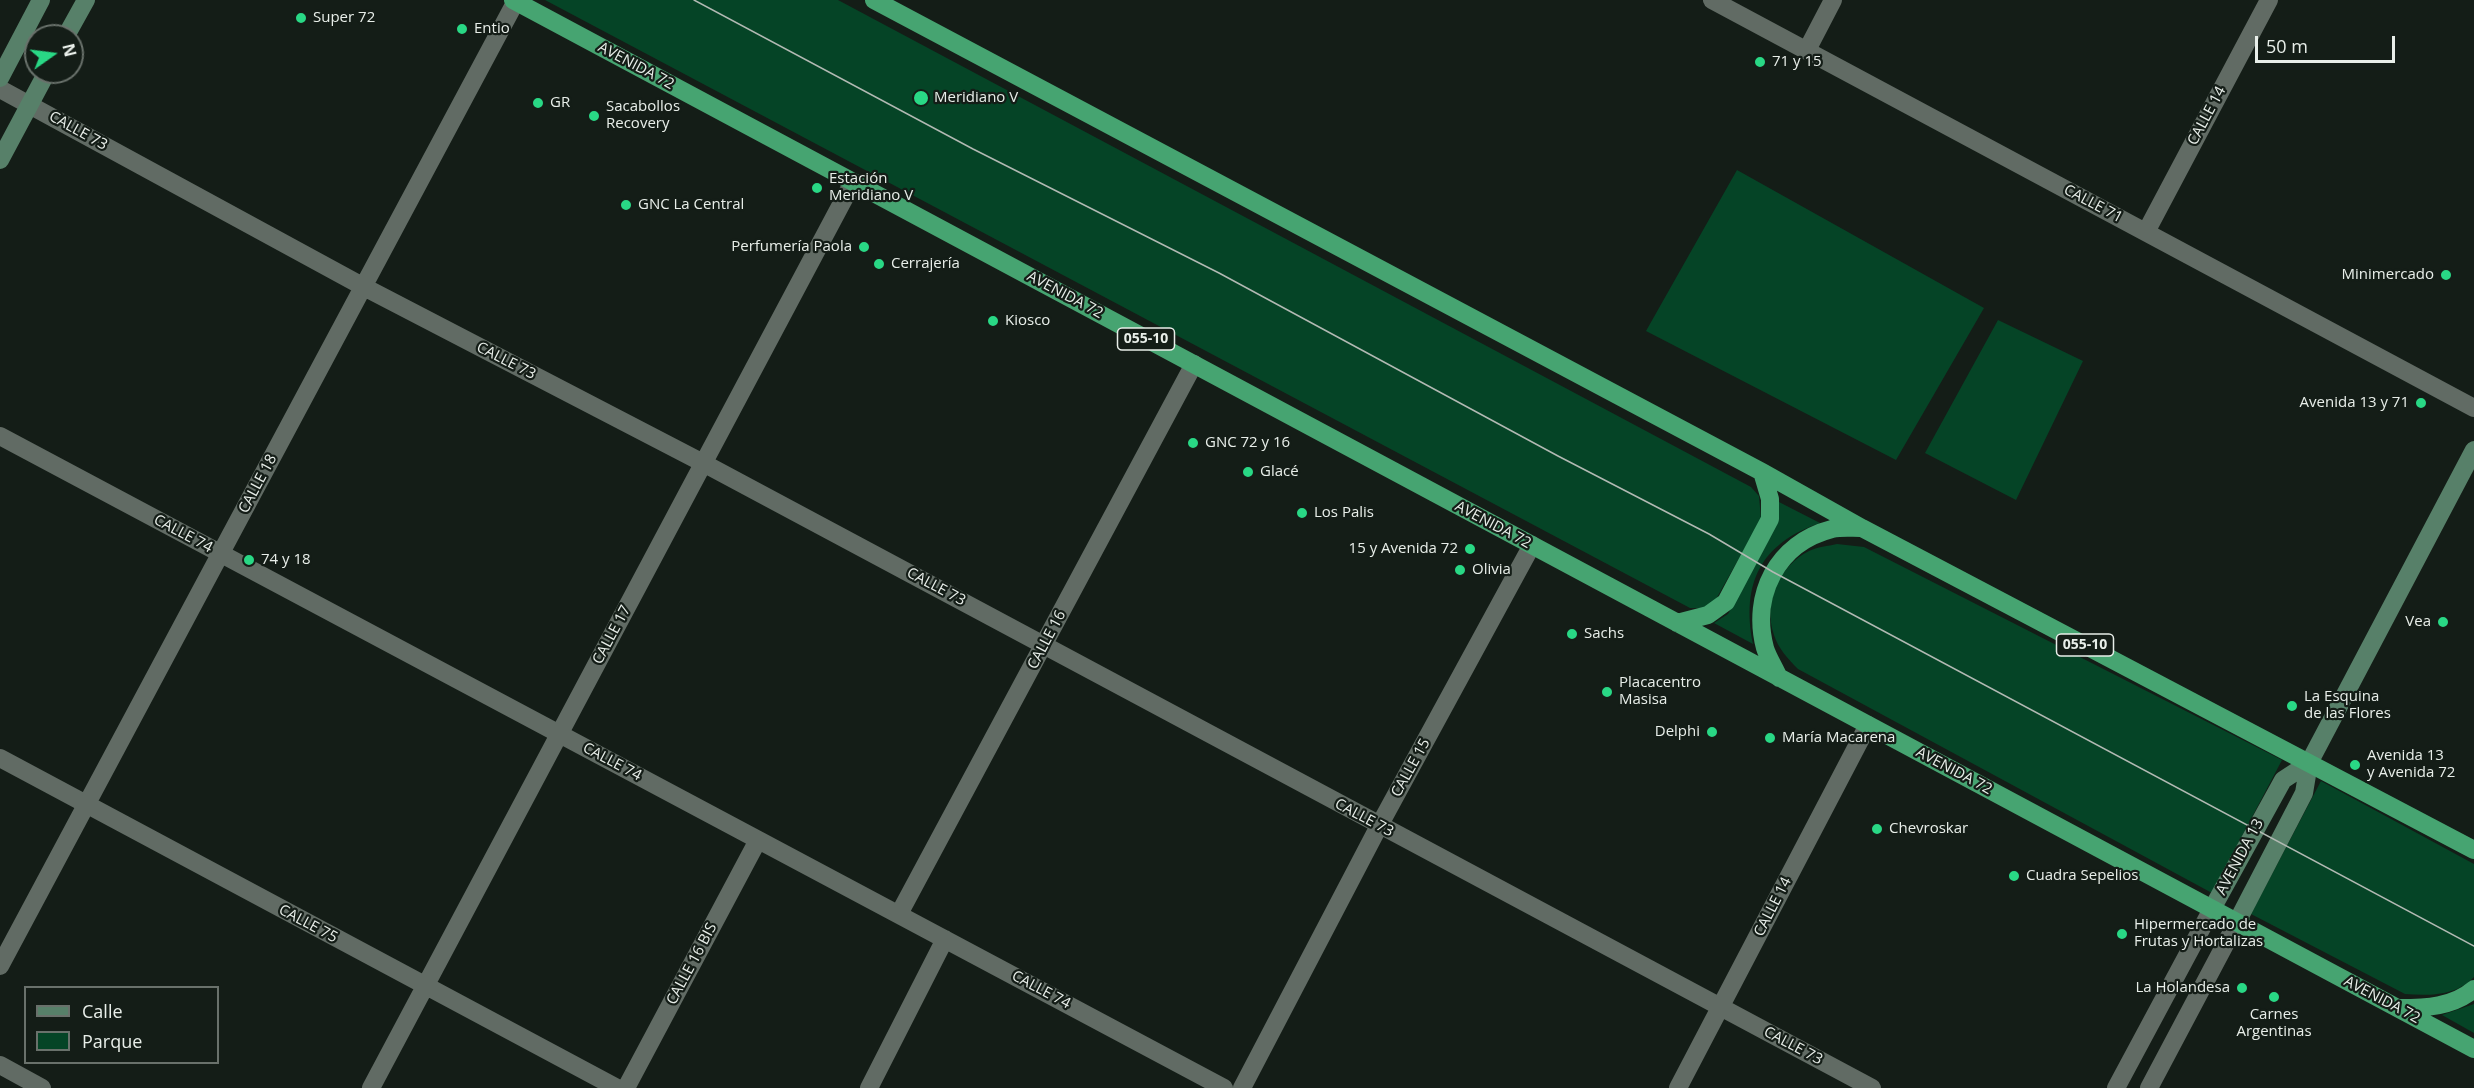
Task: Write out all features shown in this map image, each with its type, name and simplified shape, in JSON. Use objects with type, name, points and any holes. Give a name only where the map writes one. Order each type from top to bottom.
[{"type":"highway","name":"055-10","points":[[874,0],[1762,472],[1862,528],[2474,850]]},
{"type":"highway","name":"AVENIDA 72","points":[[514,1],[2474,1049]]},
{"type":"highway","points":[[1677,623],[1708,615],[1726,602],[1770,519],[1770,499],[1762,472]]},
{"type":"highway","points":[[1779,678],[1766,651],[1760,624],[1762,597],[1773,572],[1785,556],[1807,538],[1834,529],[1862,528]]},
{"type":"highway","points":[[2397,1008],[2424,1008],[2447,1004],[2474,990]]},
{"type":"main road","points":[[0,78],[41,0]]},
{"type":"main road","points":[[73,24],[86,0]]},
{"type":"main road","points":[[0,160],[41,84]]},
{"type":"main road","name":"AVENIDA 13","points":[[2237,922],[2304,793],[2308,763],[2474,450]]},
{"type":"main road","name":"AVENIDA 13","points":[[2212,909],[2283,780],[2308,763]]},
{"type":"street","name":"CALLE 71","points":[[1712,0],[2474,408]]},
{"type":"street","points":[[1807,50],[1833,0]]},
{"type":"street","name":"CALLE 14","points":[[2146,232],[2269,0]]},
{"type":"street","name":"CALLE 18","points":[[0,966],[514,1]]},
{"type":"street","name":"CALLE 73","points":[[0,88],[364,286],[705,464],[1872,1088]]},
{"type":"street","name":"CALLE 17","points":[[371,1088],[853,182]]},
{"type":"street","name":"CALLE 16","points":[[899,914],[1194,364]]},
{"type":"street","name":"CALLE 74","points":[[0,436],[1224,1088]]},
{"type":"street","name":"CALLE 15","points":[[1242,1088],[1379,826],[1532,545]]},
{"type":"street","name":"CALLE 14","points":[[1678,1088],[1868,725]]},
{"type":"street","name":"CALLE 75","points":[[0,758],[617,1088]]},
{"type":"street","name":"CALLE 16 BIS","points":[[626,1088],[758,840]]},
{"type":"street","name":"AVENIDA 13","points":[[2116,1088],[2212,909]]},
{"type":"street","name":"AVENIDA 13","points":[[2148,1088],[2237,922]]},
{"type":"street","points":[[869,1088],[945,939]]},
{"type":"street","points":[[0,1065],[42,1088]]},
{"type":"green space","points":[[545,0],[838,0],[1751,487],[1759,496],[1761,519],[1715,601],[1705,608],[1690,608]]},
{"type":"green space","points":[[1737,170],[1984,308],[1896,460],[1646,331]]},
{"type":"green space","points":[[1998,320],[2083,361],[2016,500],[1925,453]]},
{"type":"green space","points":[[1779,502],[1820,523],[1800,531],[1783,542],[1760,568],[1753,584],[1750,602],[1753,644],[1714,623],[1728,614],[1754,568],[1779,520]]},
{"type":"green space","points":[[1837,544],[1864,547],[2282,760],[2212,893],[1798,669],[1781,649],[1774,635],[1771,623],[1772,598],[1782,575],[1798,558],[1812,550]]},
{"type":"green space","points":[[2321,781],[2474,864],[2474,977],[2467,983],[2442,993],[2405,994],[2251,914]]},
{"type":"green space","points":[[2474,1004],[2474,1033],[2442,1015]]},
{"type":"tram line","points":[[694,0],[973,149],[1219,273],[2474,946]]},
{"type":"place","name":"Super 72","points":[[301,18]]},
{"type":"place","name":"Entio","points":[[462,29]]},
{"type":"place","name":"71 y 15","points":[[1760,62]]},
{"type":"place","name":"Meridiano V","points":[[921,98]]},
{"type":"place","name":"GR","points":[[538,103]]},
{"type":"place","name":"Sacabollos Recovery","points":[[594,116]]},
{"type":"place","name":"Estación Meridiano V","points":[[817,188]]},
{"type":"place","name":"GNC La Central","points":[[626,205]]},
{"type":"place","name":"Perfumería Paola","points":[[864,247]]},
{"type":"place","name":"Cerrajería","points":[[879,264]]},
{"type":"place","name":"Minimercado","points":[[2446,275]]},
{"type":"place","name":"Kiosco","points":[[993,321]]},
{"type":"place","name":"Avenida 13 y 71","points":[[2421,403]]},
{"type":"place","name":"GNC 72 y 16","points":[[1193,443]]},
{"type":"place","name":"Glacé","points":[[1248,472]]},
{"type":"place","name":"Los Palis","points":[[1302,513]]},
{"type":"place","name":"15 y Avenida 72","points":[[1470,549]]},
{"type":"place","name":"74 y 18","points":[[249,560]]},
{"type":"place","name":"Olivia","points":[[1460,570]]},
{"type":"place","name":"Vea","points":[[2443,622]]},
{"type":"place","name":"Sachs","points":[[1572,634]]},
{"type":"place","name":"Placacentro Masisa","points":[[1607,692]]},
{"type":"place","name":"La Esquina de las Flores","points":[[2292,706]]},
{"type":"place","name":"Delphi","points":[[1712,732]]},
{"type":"place","name":"María Macarena","points":[[1770,738]]},
{"type":"place","name":"Avenida 13 y Avenida 72","points":[[2355,765]]},
{"type":"place","name":"Chevroskar","points":[[1877,829]]},
{"type":"place","name":"Cuadra Sepelios","points":[[2014,876]]},
{"type":"place","name":"Hipermercado de Frutas y Hortalizas","points":[[2122,934]]},
{"type":"place","name":"La Holandesa","points":[[2242,988]]},
{"type":"place","name":"Carnes Argentinas","points":[[2274,997]]}]
